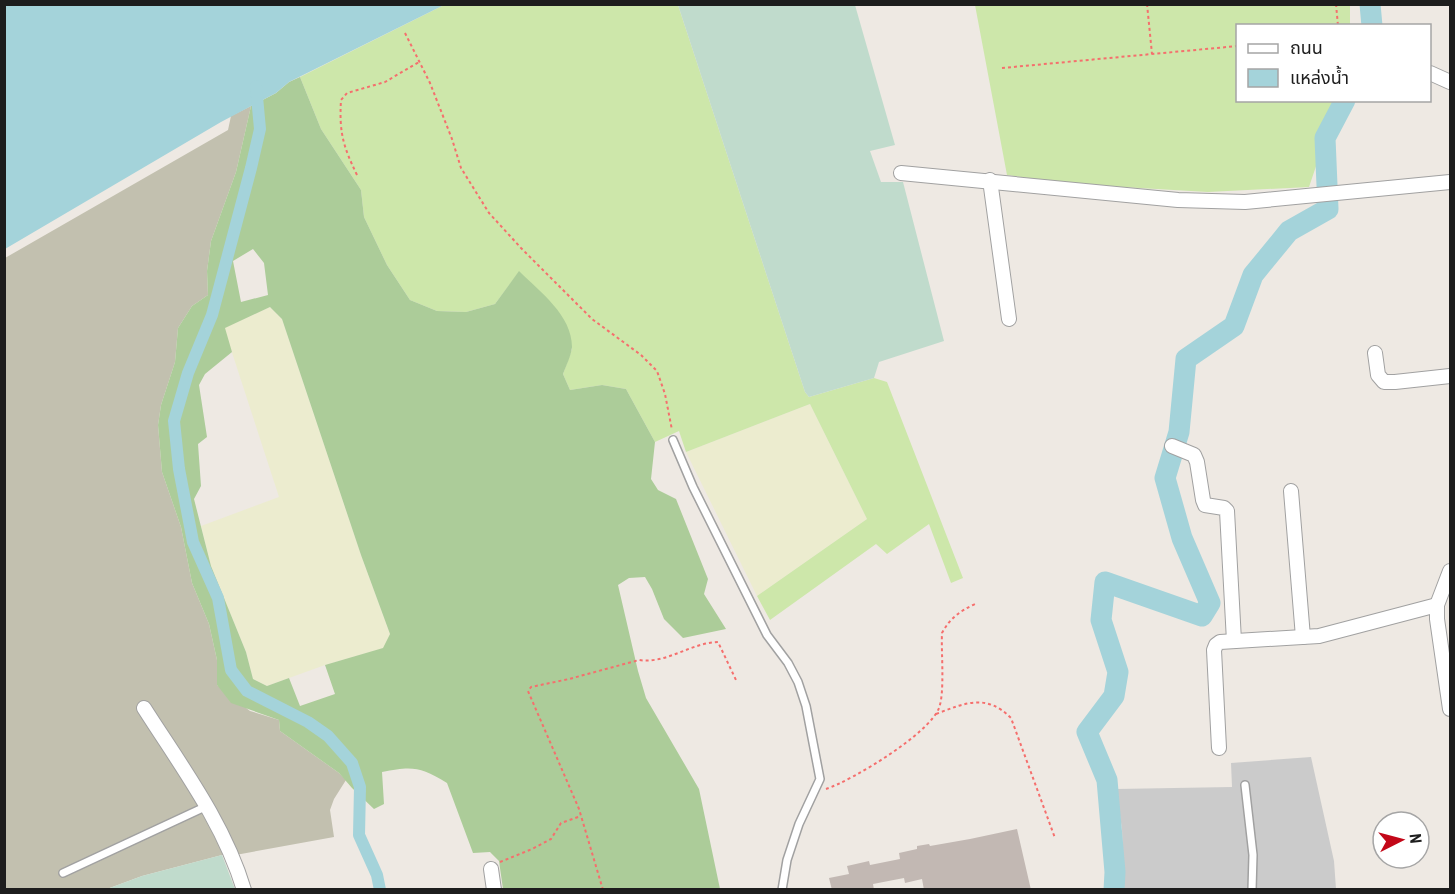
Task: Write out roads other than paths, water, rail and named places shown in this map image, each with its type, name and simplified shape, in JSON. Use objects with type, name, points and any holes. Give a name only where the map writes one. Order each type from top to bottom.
[{"type":"street","points":[[1431,73],[1450,82]]},
{"type":"street","points":[[901,173],[1178,200],[1245,202],[1450,182]]},
{"type":"street","points":[[990,180],[1009,319]]},
{"type":"street","points":[[1375,353],[1378,375],[1384,382],[1450,376]]},
{"type":"street","points":[[1172,446],[1194,455],[1204,503],[1224,508],[1228,514],[1234,641]]},
{"type":"street","points":[[1291,491],[1303,637]]},
{"type":"street","points":[[1450,571],[1437,605],[1450,709]]},
{"type":"street","points":[[1219,748],[1214,651],[1220,642],[1319,636],[1437,605]]},
{"type":"street","points":[[144,708],[207,806],[236,861],[244,890]]},
{"type":"street","points":[[491,868],[494,890]]},
{"type":"lane","points":[[673,440],[693,487],[741,585],[767,635],[788,663],[798,682],[810,728],[820,779],[799,824],[787,860],[782,890]]},
{"type":"lane","points":[[1245,785],[1253,855],[1252,890]]},
{"type":"lane","points":[[63,873],[207,806]]},
{"type":"water","points":[[5,4],[444,5],[289,82],[276,93],[221,122],[5,249]]},
{"type":"waterway","points":[[1370,4],[1372,24]]},
{"type":"waterway","points":[[256,86],[260,129],[251,168],[212,315],[188,373],[174,421],[179,469],[193,542],[218,598],[231,670],[247,691],[308,722],[328,736],[352,763],[360,787],[359,835],[377,875],[380,890]]},
{"type":"waterway","points":[[1114,890],[1115,872],[1107,780],[1087,732],[1114,696],[1118,672],[1101,620],[1105,582],[1202,616],[1210,603],[1182,538],[1165,478],[1179,432],[1186,359],[1234,326],[1253,275],[1289,231],[1328,209],[1325,138],[1344,102]]}]
